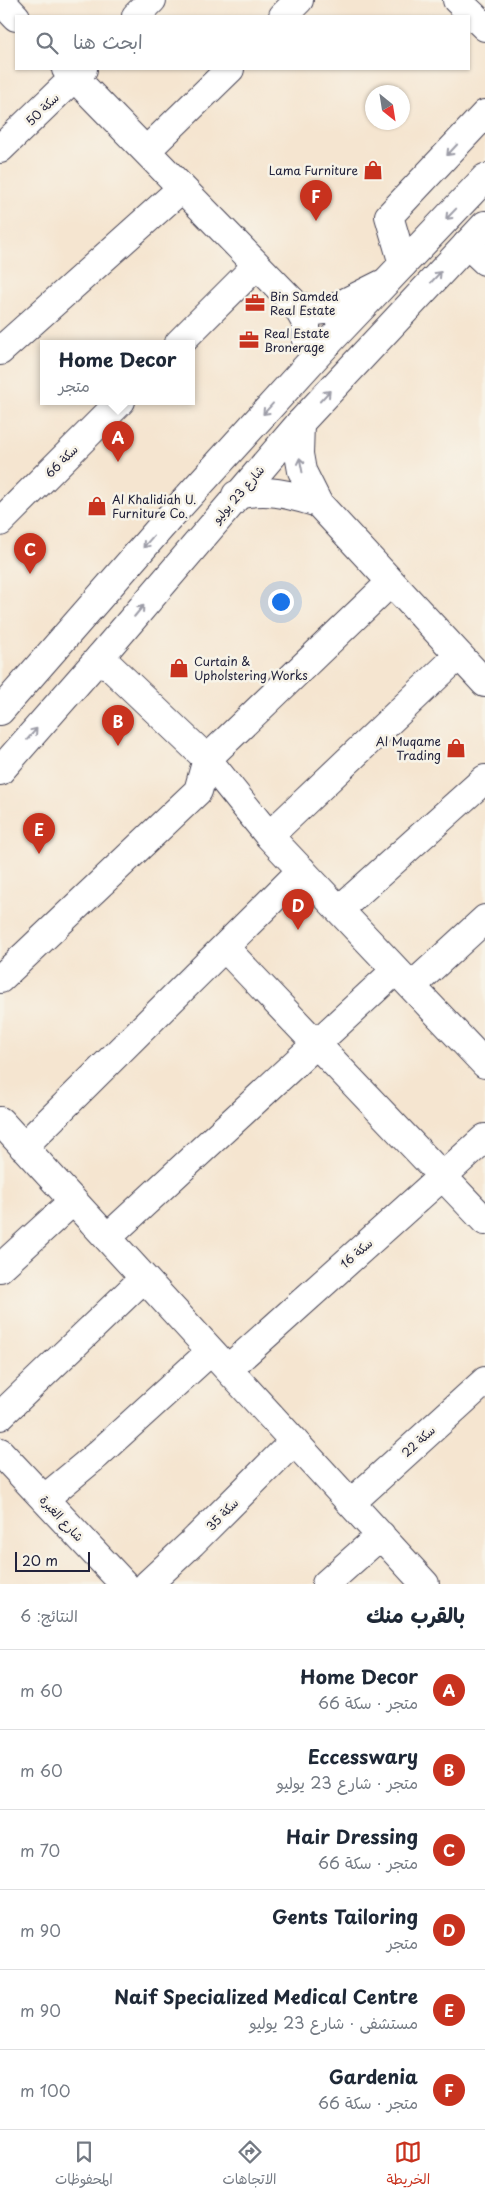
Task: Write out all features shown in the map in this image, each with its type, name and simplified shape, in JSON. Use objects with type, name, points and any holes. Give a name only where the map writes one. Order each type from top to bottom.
[{"type":"street","points":[[0,0],[15,16]]},
{"type":"street","points":[[137,15],[152,0]]},
{"type":"street","points":[[284,15],[299,0]]},
{"type":"street","points":[[457,0],[485,27]]},
{"type":"street","points":[[146,151],[229,70]]},
{"type":"street","points":[[75,72],[146,151],[296,305],[306,323],[306,340],[328,343]]},
{"type":"street","name":"سكة 50","points":[[0,149],[75,72]]},
{"type":"street","points":[[395,273],[389,216],[485,114]]},
{"type":"street","points":[[0,711],[168,519],[328,343],[485,178]]},
{"type":"street","points":[[0,351],[182,188]]},
{"type":"street","name":"شارع 23 يوليو","points":[[0,771],[300,423],[479,244]]},
{"type":"street","points":[[182,340],[257,265]]},
{"type":"street","points":[[296,305],[316,311],[332,309],[395,273]]},
{"type":"street","name":"سكة 66","points":[[0,522],[117,405]]},
{"type":"street","points":[[300,423],[299,454],[302,472],[318,504],[485,683]]},
{"type":"street","points":[[236,495],[256,491],[281,492],[318,504]]},
{"type":"street","points":[[0,979],[198,791],[207,759],[391,582]]},
{"type":"street","points":[[269,836],[459,655]]},
{"type":"street","points":[[100,657],[207,759],[269,836],[483,1059]]},
{"type":"street","points":[[339,910],[485,779]]},
{"type":"street","points":[[23,1147],[302,870]]},
{"type":"street","points":[[108,1237],[316,1044],[485,919]]},
{"type":"street","points":[[225,948],[485,1221]]},
{"type":"street","points":[[0,1122],[352,1502],[425,1584]]},
{"type":"street","name":"سكة 16","points":[[44,1499],[219,1360],[443,1176],[485,1138]]},
{"type":"street","points":[[0,1268],[73,1201]]},
{"type":"street","points":[[0,1416],[144,1278]]},
{"type":"street","name":"سكة 22","points":[[352,1502],[485,1381]]},
{"type":"street","name":"سكة 35","points":[[148,1584],[294,1441]]},
{"type":"street","name":"شارع الغبرة","points":[[0,1452],[124,1584]]},
{"type":"street","points":[[326,1584],[380,1535]]},
{"type":"place","name":"Lama Furniture","points":[[373,170]]},
{"type":"place","name":"Gardenia","points":[[316,221]]},
{"type":"place","name":"Bin Samded Real Estate","points":[[255,303]]},
{"type":"place","name":"Real Estate Bronerage","points":[[249,340]]},
{"type":"place","name":"Home Decor","points":[[118,462]]},
{"type":"place","name":"Al Khalidiah U. Furniture Co.","points":[[97,506]]},
{"type":"place","name":"Hair Dressing","points":[[30,574]]},
{"type":"place","name":"Curtain & Upholstering Works","points":[[179,668]]},
{"type":"place","name":"Eccesswary","points":[[118,746]]},
{"type":"place","name":"Al Muqame Trading","points":[[456,748]]},
{"type":"place","name":"Naif Specialized Medical Centre","points":[[39,854]]},
{"type":"place","name":"Gents Tailoring","points":[[298,930]]}]
